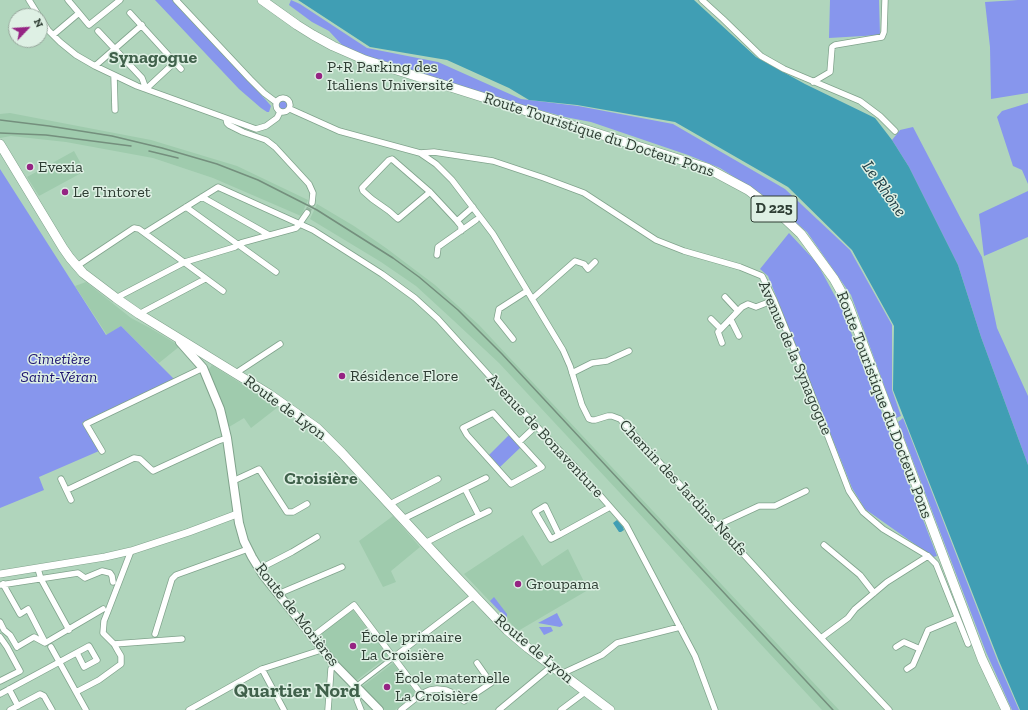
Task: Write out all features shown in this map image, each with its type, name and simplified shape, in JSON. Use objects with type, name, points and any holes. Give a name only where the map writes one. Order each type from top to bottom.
[{"type":"main road","name":"Route Touristique du Docteur Pons","points":[[262,0],[313,35],[333,46],[365,60],[399,72],[707,168],[748,190],[783,217],[801,234],[834,279],[848,304],[982,659],[1006,710]]},
{"type":"main road","name":"Route de Lyon","points":[[0,144],[3,157],[77,266],[90,279],[139,314],[286,405],[317,428],[507,630],[561,674],[610,710]]},
{"type":"main road","name":"Route de Morières","points":[[171,333],[203,368],[216,398],[227,438],[237,514],[248,549],[258,569],[335,665],[379,710]]},
{"type":"main road","points":[[203,368],[208,356]]},
{"type":"street","points":[[68,0],[89,26],[120,0]]},
{"type":"street","points":[[176,0],[250,79],[264,93],[276,102],[276,107],[280,112],[286,113],[290,109],[290,103],[287,99],[282,98],[276,102]]},
{"type":"street","points":[[702,0],[761,56],[784,69],[860,101],[880,116],[895,131]]},
{"type":"street","points":[[813,82],[830,72],[831,52],[832,47],[835,45],[882,37],[884,32],[885,0]]},
{"type":"street","points":[[53,35],[79,13]]},
{"type":"street","points":[[130,13],[181,69]]},
{"type":"street","points":[[95,66],[142,25]]},
{"type":"street","points":[[48,28],[68,49],[114,76],[226,119],[259,129],[270,124],[280,112]]},
{"type":"street","points":[[98,31],[142,78],[146,89]]},
{"type":"street","points":[[146,89],[175,62]]},
{"type":"street","points":[[114,76],[115,110]]},
{"type":"street","name":"Avenue de la Synagogue","points":[[290,109],[339,131],[420,153],[434,152],[494,161],[584,192],[656,240],[684,251],[740,267],[762,276],[774,300],[849,490],[863,512],[883,529],[928,556],[936,564],[957,618]]},
{"type":"street","points":[[226,119],[226,123],[229,125],[243,132],[266,140],[275,147],[309,184],[313,193],[312,203]]},
{"type":"street","name":"Chemin des Jardins Neufs","points":[[420,153],[447,174],[493,234],[562,349],[572,373],[582,405],[589,419],[595,420],[608,416],[620,419],[889,710]]},
{"type":"street","points":[[430,192],[398,219],[372,199],[364,191],[363,186],[389,160],[392,159],[430,192],[458,221],[461,226],[461,231]]},
{"type":"street","name":"Avenue de Bonaventure","points":[[202,197],[218,187],[300,223],[382,274],[415,298],[438,319],[577,469],[630,530],[695,656],[715,710]]},
{"type":"street","points":[[146,232],[202,197],[269,235]]},
{"type":"street","points":[[186,207],[276,272]]},
{"type":"street","points":[[458,221],[473,207]]},
{"type":"street","points":[[116,298],[185,262],[269,235],[296,228],[307,213]]},
{"type":"street","points":[[437,255],[438,247],[476,220]]},
{"type":"street","points":[[77,266],[134,228],[146,232],[205,279],[223,291]]},
{"type":"street","points":[[532,299],[575,261],[584,264],[588,268],[595,262]]},
{"type":"street","points":[[139,314],[205,279]]},
{"type":"street","points":[[513,340],[497,319],[498,310],[527,292]]},
{"type":"street","points":[[725,296],[738,311]]},
{"type":"street","points":[[722,343],[718,332],[742,307],[748,304],[756,307],[774,300]]},
{"type":"street","points":[[711,319],[721,329]]},
{"type":"street","points":[[731,320],[739,336]]},
{"type":"street","points":[[236,373],[280,344]]},
{"type":"street","points":[[572,373],[592,364],[607,361],[629,351]]},
{"type":"street","points":[[102,451],[86,424],[203,368]]},
{"type":"street","points":[[493,413],[519,442],[542,467],[511,484],[467,435],[463,428],[493,413]]},
{"type":"street","points":[[519,442],[536,426]]},
{"type":"street","points":[[67,490],[134,458],[140,459],[153,470],[227,438]]},
{"type":"street","points":[[233,481],[259,469],[287,512],[293,512],[307,504]]},
{"type":"street","points":[[403,519],[486,478]]},
{"type":"street","points":[[61,479],[71,500]]},
{"type":"street","points":[[390,504],[438,479]]},
{"type":"street","points":[[465,489],[478,514]]},
{"type":"street","points":[[718,525],[759,506],[775,506],[806,491]]},
{"type":"street","points":[[559,535],[545,506],[535,512],[551,539],[559,535],[610,507]]},
{"type":"street","points":[[425,544],[489,511]]},
{"type":"street","points":[[0,574],[38,569],[131,551],[237,514]]},
{"type":"street","points":[[258,569],[292,552],[317,537]]},
{"type":"street","points":[[824,545],[860,575],[874,593]]},
{"type":"street","points":[[155,634],[172,579],[176,575],[248,549]]},
{"type":"street","points":[[76,692],[100,680],[121,664],[122,656],[114,644],[103,633],[104,621],[131,551]]},
{"type":"street","points":[[821,638],[848,618],[855,609],[887,582],[928,556]]},
{"type":"street","points":[[278,594],[342,567]]},
{"type":"street","points":[[38,569],[41,579],[69,630]]},
{"type":"street","points":[[45,643],[28,610],[20,614],[2,584],[78,573],[85,578],[102,571],[110,573],[113,582]]},
{"type":"street","points":[[361,710],[357,700],[358,689],[394,657],[474,596]]},
{"type":"street","points":[[312,637],[354,605],[421,694]]},
{"type":"street","points":[[45,643],[103,610]]},
{"type":"street","points":[[907,669],[913,665],[928,630],[957,618],[968,644]]},
{"type":"street","points":[[0,622],[4,630],[10,635],[18,647],[34,638],[45,643]]},
{"type":"street","points":[[561,674],[602,655],[617,643],[680,627]]},
{"type":"street","points":[[0,637],[20,671],[0,681]]},
{"type":"street","points":[[114,644],[182,639]]},
{"type":"street","points":[[896,647],[904,642],[920,649]]},
{"type":"street","points":[[51,647],[86,710]]},
{"type":"street","points":[[189,710],[262,669],[318,651],[322,648]]},
{"type":"street","points":[[0,694],[77,653]]},
{"type":"street","points":[[401,710],[421,694],[430,690],[446,690],[464,701],[491,683],[477,663]]},
{"type":"street","points":[[328,710],[331,669],[335,665]]},
{"type":"street","points":[[499,710],[552,666]]},
{"type":"street","points":[[262,669],[284,710]]},
{"type":"street","points":[[9,689],[18,706]]},
{"type":"street","points":[[561,710],[585,692]]},
{"type":"street","points":[[10,710],[40,694],[44,696],[52,710]]},
{"type":"shaded area","points":[[10,113],[151,140],[237,166],[308,200],[301,216],[213,178],[153,158],[66,142],[11,136],[0,138],[0,114]]},
{"type":"shaded area","points":[[74,151],[85,171],[39,196],[27,177]]},
{"type":"shaded area","points":[[317,204],[354,226],[386,248],[435,285],[479,325],[839,710],[822,710],[499,363],[453,320],[416,286],[381,262],[310,219]]},
{"type":"shaded area","points":[[86,282],[131,318],[180,346],[159,363],[121,326],[107,335],[75,286]]},
{"type":"shaded area","points":[[212,365],[278,407],[251,428],[244,418],[229,427],[221,400],[208,370]]},
{"type":"shaded area","points":[[393,516],[420,547],[391,571],[396,582],[383,587],[359,541]]},
{"type":"shaded area","name":"Groupama","points":[[523,535],[542,566],[568,549],[588,590],[518,631],[464,574]]},
{"type":"shaded area","name":"École primaire La Croisière","points":[[353,610],[388,656],[357,680],[354,680],[317,636]]},
{"type":"shaded area","name":"École maternelle La Croisière","points":[[393,663],[416,694],[395,710],[385,710],[363,689],[363,686]]},
{"type":"green space","points":[[155,0],[173,0],[271,106],[269,112],[261,108],[239,89]]},
{"type":"green space","points":[[291,0],[300,4],[367,48],[438,62],[521,99],[578,106],[673,124],[785,189],[850,250],[892,325],[892,390],[901,416],[896,418],[851,295],[807,232],[767,198],[720,168],[688,155],[591,122],[565,117],[502,100],[377,62],[342,45],[329,31],[312,22],[289,5]]},
{"type":"green space","points":[[830,0],[879,0],[880,35],[829,38]]},
{"type":"green space","points":[[1028,0],[1028,93],[991,99],[990,47],[985,2]]},
{"type":"green space","points":[[283,100],[288,105],[283,110],[278,105]]},
{"type":"green space","points":[[1028,103],[1028,184],[1022,170],[1013,166],[997,117],[1002,111]]},
{"type":"green space","points":[[913,127],[982,257],[997,328],[1028,396],[1028,465],[981,337],[958,265],[909,167],[892,140],[900,130]]},
{"type":"green space","name":"Cimetière Saint-Véran","points":[[0,169],[106,335],[121,326],[174,379],[82,423],[99,451],[39,477],[44,490],[0,508]]},
{"type":"green space","points":[[1028,191],[1028,237],[984,256],[979,214]]},
{"type":"green space","points":[[789,233],[817,263],[842,309],[937,556],[933,557],[865,509],[852,488],[768,276],[760,269]]},
{"type":"green space","points":[[903,418],[998,662],[1019,710],[1012,710],[986,652],[898,422]]},
{"type":"green space","points":[[509,435],[521,447],[500,467],[489,455]]},
{"type":"green space","points":[[494,597],[507,614],[507,619],[490,601]]},
{"type":"green space","points":[[557,613],[563,625],[560,627],[538,623]]},
{"type":"green space","points":[[539,627],[551,627],[553,631],[544,635]]},
{"type":"water","name":"Le Rhône","points":[[298,0],[694,0],[756,57],[805,84],[875,118],[892,140],[909,167],[958,265],[981,337],[1028,465],[1028,710],[1020,710],[999,661],[893,390],[894,326],[852,250],[788,187],[675,122],[577,105],[529,100],[509,88],[447,60],[370,47]]},
{"type":"water","points":[[617,520],[624,530],[621,532],[619,532],[613,523]]},
{"type":"tunnel","points":[[307,213],[312,203]]},
{"type":"railway","points":[[0,120],[112,136],[162,148],[217,164],[258,180],[317,210],[393,258],[419,277],[458,310],[502,354],[833,710]]},
{"type":"railway","points":[[0,133],[46,135],[131,146]]},
{"type":"railway","points":[[149,151],[178,158]]},
{"type":"place","name":"P+R Parking des Italiens Université","points":[[319,76]]},
{"type":"place","name":"Evexia","points":[[30,167]]},
{"type":"place","name":"Le Tintoret","points":[[65,192]]},
{"type":"place","name":"Résidence Flore","points":[[342,376]]},
{"type":"place","name":"Groupama","points":[[518,584]]},
{"type":"place","name":"École primaire La Croisière","points":[[353,646]]},
{"type":"place","name":"École maternelle La Croisière","points":[[387,687]]},
{"type":"district","name":"Synagogue","points":[[153,58]]},
{"type":"district","name":"Croisière","points":[[321,479]]},
{"type":"district","name":"Quartier Nord","points":[[297,691]]}]
